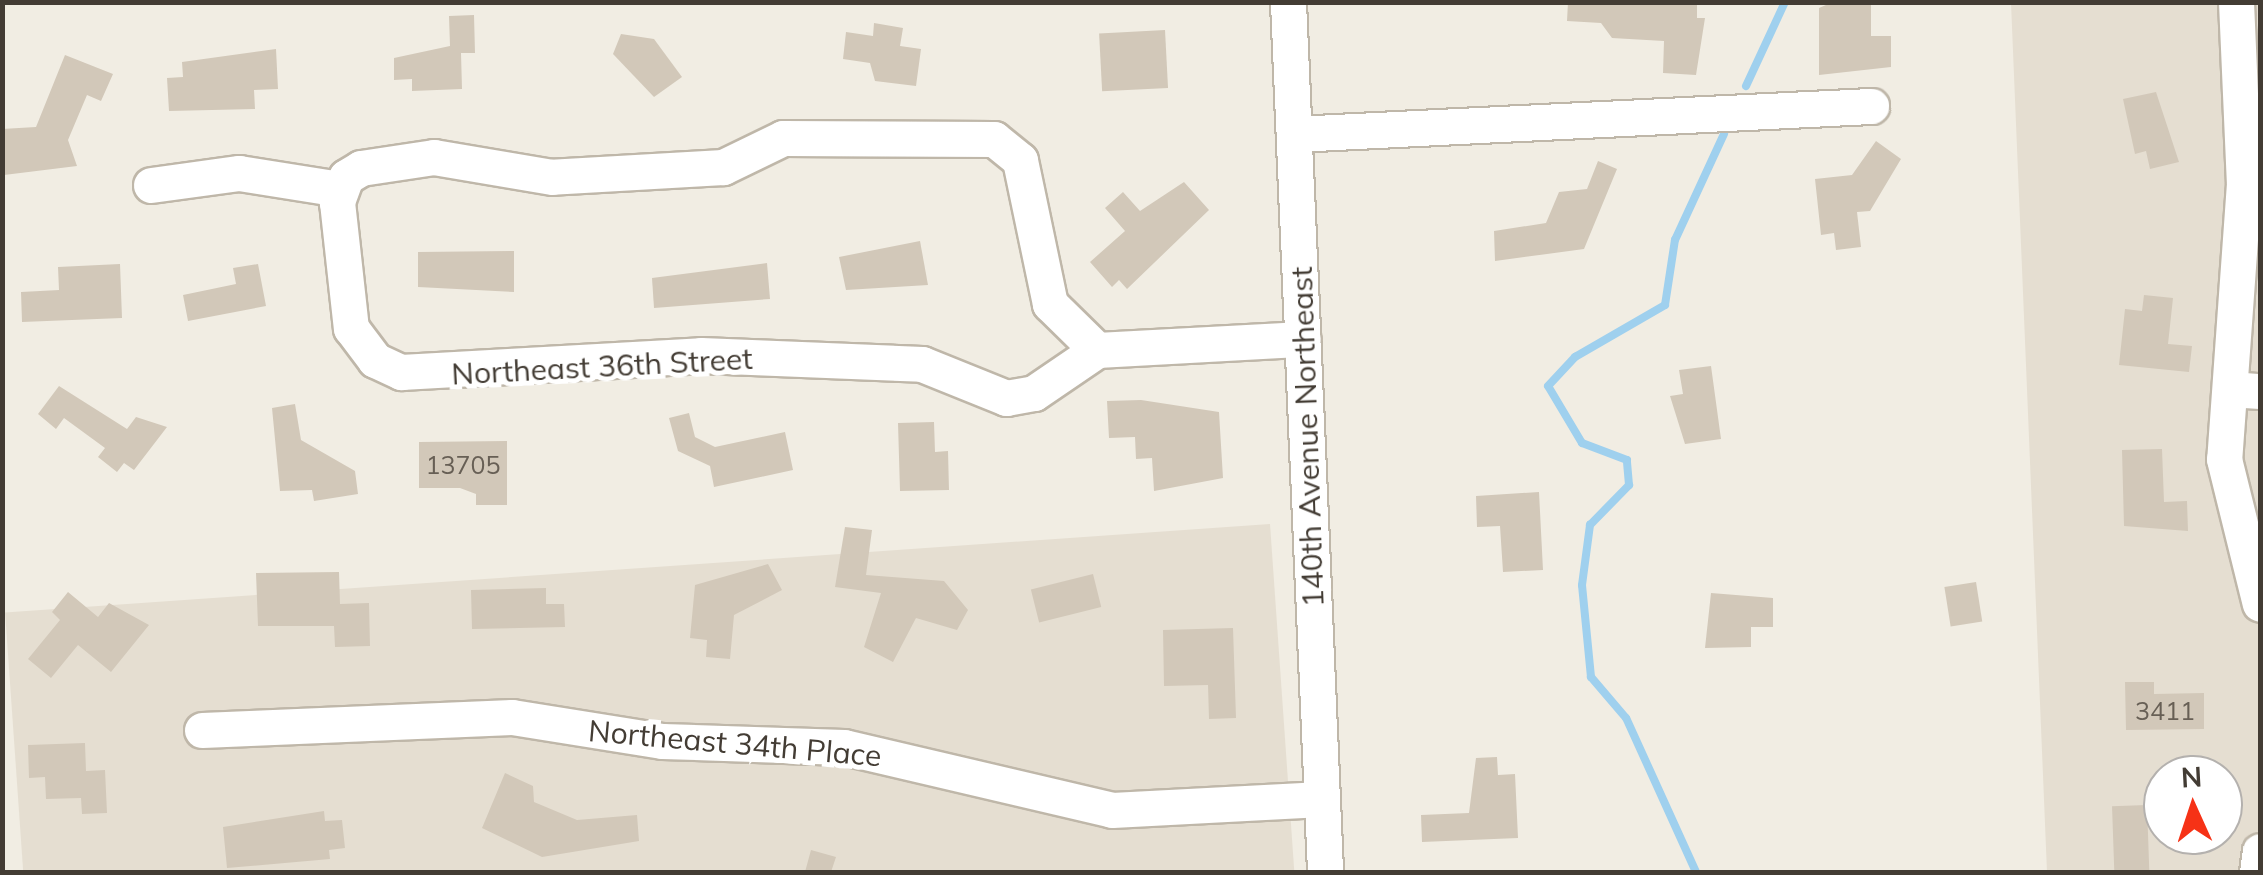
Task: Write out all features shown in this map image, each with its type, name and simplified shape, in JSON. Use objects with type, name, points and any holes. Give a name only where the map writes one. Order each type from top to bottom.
[{"type":"street","name":"140th Avenue Northeast","points":[[1288,2],[1325,872]]},
{"type":"street","points":[[2243,15],[2245,390],[2228,501],[2260,604]]},
{"type":"street","points":[[1294,134],[1871,106]]},
{"type":"street","points":[[150,185],[238,174],[342,183],[434,157],[552,176],[723,167],[783,138],[994,138],[1020,160],[1050,304],[1097,350],[1303,339]]},
{"type":"street","name":"Northeast 36th Street","points":[[342,183],[350,328],[375,360],[401,372],[700,356],[922,364],[1006,398],[1034,393],[1097,350]]},
{"type":"street","name":"Northeast 34th Place","points":[[202,730],[512,717],[662,740],[844,747],[1112,810],[1322,799]]},
{"type":"street","points":[[2257,872],[2260,850]]},
{"type":"shaded area","points":[[2011,3],[2260,3],[2260,872],[2047,872]]},
{"type":"shaded area","points":[[1270,524],[1294,872],[23,872],[5,612]]},
{"type":"building","points":[[1568,2],[1697,2],[1697,18],[1705,18],[1696,75],[1663,73],[1664,41],[1612,38],[1601,23],[1567,21]]},
{"type":"building","points":[[1833,2],[1871,2],[1871,36],[1891,36],[1891,67],[1819,75],[1819,8]]},
{"type":"building","points":[[474,15],[475,53],[461,53],[462,89],[412,91],[412,79],[394,80],[394,58],[450,46],[449,16]]},
{"type":"building","points":[[874,23],[903,28],[900,46],[921,49],[916,86],[875,81],[870,63],[843,59],[846,32],[873,36]]},
{"type":"building","points":[[1165,30],[1168,88],[1102,91],[1099,33]]},
{"type":"building","points":[[621,34],[654,39],[682,77],[654,97],[613,54]]},
{"type":"building","points":[[276,49],[278,89],[254,90],[255,109],[169,111],[167,78],[183,77],[182,62]]},
{"type":"building","points":[[65,55],[113,74],[101,101],[87,95],[68,140],[77,166],[4,175],[2,129],[36,127]]},
{"type":"building","points":[[2156,92],[2179,162],[2150,169],[2146,151],[2135,154],[2123,99]]},
{"type":"building","points":[[1876,141],[1901,159],[1870,211],[1857,212],[1861,247],[1836,250],[1834,233],[1821,235],[1815,179],[1852,175]]},
{"type":"building","points":[[1598,161],[1617,169],[1584,249],[1495,261],[1494,231],[1546,223],[1559,192],[1587,189]]},
{"type":"building","points":[[1184,182],[1209,210],[1127,289],[1119,280],[1112,287],[1090,262],[1125,231],[1105,208],[1123,192],[1140,211]]},
{"type":"building","points":[[920,241],[928,285],[846,290],[839,257]]},
{"type":"building","points":[[514,251],[514,292],[418,287],[418,252]]},
{"type":"building","points":[[767,263],[770,299],[654,308],[652,278]]},
{"type":"building","points":[[120,264],[122,318],[22,322],[21,292],[59,290],[58,267]]},
{"type":"building","points":[[258,264],[266,306],[188,321],[183,295],[236,284],[233,268]]},
{"type":"building","points":[[2144,295],[2173,298],[2168,344],[2192,346],[2189,372],[2119,365],[2125,309],[2142,311]]},
{"type":"building","points":[[1711,366],[1721,439],[1685,444],[1670,396],[1683,394],[1679,370]]},
{"type":"building","points":[[59,386],[127,429],[136,417],[167,427],[134,470],[124,463],[117,472],[98,457],[105,448],[64,418],[56,429],[38,414]]},
{"type":"building","points":[[1141,400],[1219,412],[1223,478],[1154,491],[1152,458],[1136,459],[1135,437],[1109,438],[1107,401]]},
{"type":"building","points":[[295,404],[301,440],[355,471],[358,494],[314,501],[312,490],[280,491],[272,408]]},
{"type":"building","points":[[689,413],[695,437],[715,447],[785,432],[793,470],[714,487],[710,466],[678,451],[669,418]]},
{"type":"building","points":[[934,422],[935,452],[948,451],[949,490],[900,491],[898,423]]},
{"type":"building","points":[[507,441],[507,505],[476,505],[476,494],[460,488],[419,488],[419,442]]},
{"type":"building","points":[[2162,449],[2164,502],[2187,501],[2188,531],[2124,526],[2122,450]]},
{"type":"building","points":[[1539,492],[1543,570],[1503,572],[1500,526],[1477,527],[1476,496]]},
{"type":"building","points":[[845,527],[872,530],[866,575],[944,581],[968,610],[957,630],[916,618],[893,662],[864,647],[881,593],[835,587]]},
{"type":"building","points":[[768,564],[782,590],[734,615],[730,659],[706,657],[707,640],[690,638],[695,585]]},
{"type":"building","points":[[339,572],[340,604],[369,603],[370,646],[335,647],[334,626],[258,626],[256,573]]},
{"type":"building","points":[[1093,574],[1101,607],[1039,622],[1031,589]]},
{"type":"building","points":[[1976,582],[1982,622],[1951,627],[1944,587]]},
{"type":"building","points":[[546,588],[546,604],[564,604],[565,627],[472,629],[471,590]]},
{"type":"building","points":[[68,592],[98,617],[109,603],[149,625],[111,672],[78,645],[51,678],[28,659],[60,620],[52,612]]},
{"type":"building","points":[[1711,593],[1773,598],[1773,627],[1751,627],[1751,647],[1705,648]]},
{"type":"building","points":[[1233,628],[1236,718],[1209,719],[1208,685],[1164,686],[1163,630]]},
{"type":"building","points":[[2125,682],[2154,682],[2154,694],[2204,693],[2204,729],[2126,730]]},
{"type":"building","points":[[85,743],[86,771],[105,770],[107,813],[82,814],[81,798],[46,799],[45,777],[29,778],[28,745]]},
{"type":"building","points":[[1497,757],[1498,775],[1515,774],[1518,838],[1422,842],[1421,815],[1469,813],[1476,758]]},
{"type":"building","points":[[505,773],[533,786],[534,802],[577,820],[637,815],[639,841],[542,857],[482,828]]},
{"type":"building","points":[[2143,805],[2143,855],[2149,855],[2149,872],[2114,872],[2112,806]]},
{"type":"building","points":[[324,811],[325,821],[342,820],[345,848],[329,850],[330,859],[227,868],[223,827]]},
{"type":"building","points":[[811,850],[836,857],[831,872],[805,872]]},
{"type":"waterway","points":[[1746,86],[1785,2]]},
{"type":"waterway","points":[[1696,872],[1626,718],[1591,677],[1582,585],[1590,525],[1629,485],[1627,460],[1582,443],[1548,386],[1575,357],[1665,305],[1675,240],[1724,134]]}]
